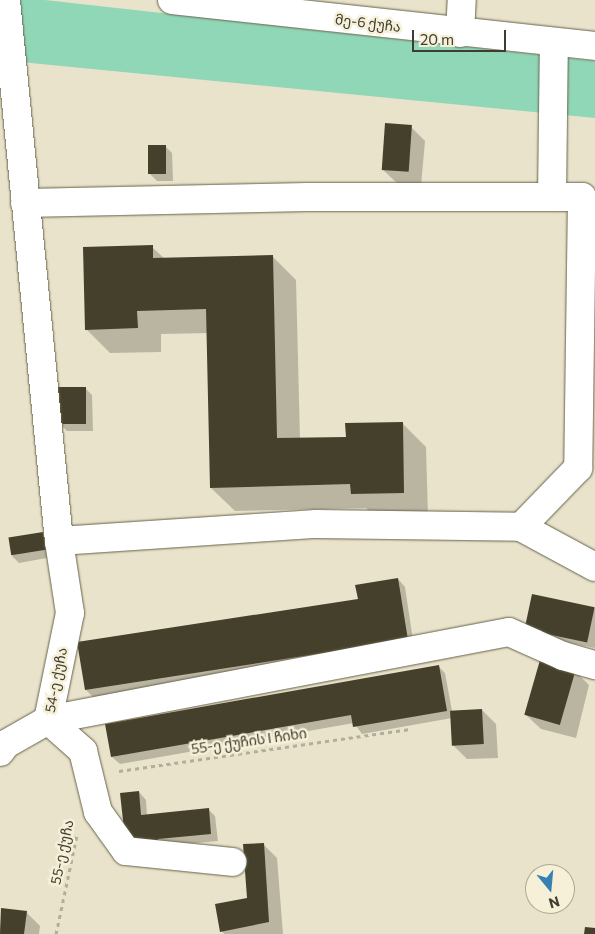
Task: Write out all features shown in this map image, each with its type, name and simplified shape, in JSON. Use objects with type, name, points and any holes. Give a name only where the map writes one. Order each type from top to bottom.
[{"type":"street","points":[[6,0],[59,541],[316,524],[521,527],[595,567]]},
{"type":"street","name":"მე-6 ქუჩა","points":[[172,0],[460,33],[595,46]]},
{"type":"street","points":[[460,33],[462,0]]},
{"type":"street","points":[[552,197],[554,42]]},
{"type":"street","points":[[25,203],[308,197],[589,197],[578,468],[521,527]]},
{"type":"street","name":"54-ე ქუჩა","points":[[0,752],[6,744],[48,720],[70,613],[59,541]]},
{"type":"street","points":[[48,720],[378,658],[467,638],[509,632],[590,664]]},
{"type":"street","points":[[48,720],[83,751],[98,812],[126,851],[232,862]]},
{"type":"path","name":"55-ე ქუჩის I ჩიხი","points":[[89,775],[412,729]]},
{"type":"path","name":"55-ე ქუჩა","points":[[56,934],[77,831]]},
{"type":"green space","points":[[0,0],[45,0],[595,61],[595,118],[0,60]]},
{"type":"building","points":[[385,123],[412,125],[409,172],[382,170]]},
{"type":"building","points":[[148,145],[166,145],[166,174],[148,174]]},
{"type":"building","points":[[153,245],[153,258],[273,255],[277,438],[346,437],[345,423],[403,422],[404,493],[351,494],[350,484],[210,488],[206,309],[137,311],[138,328],[85,330],[83,247]]},
{"type":"building","points":[[58,387],[86,387],[86,424],[58,424]]},
{"type":"building","points":[[43,532],[46,550],[11,555],[8,537]]},
{"type":"building","points":[[398,578],[408,640],[85,690],[77,642],[358,599],[355,585]]},
{"type":"building","points":[[532,594],[595,607],[587,643],[525,629]]},
{"type":"building","points":[[540,660],[576,670],[560,725],[524,715]]},
{"type":"building","points":[[439,665],[447,711],[353,727],[351,715],[111,757],[105,724]]},
{"type":"building","points":[[482,709],[484,744],[452,746],[450,711]]},
{"type":"building","points":[[139,791],[141,815],[209,808],[211,834],[158,839],[159,845],[126,848],[120,793]]},
{"type":"building","points":[[264,843],[269,922],[220,932],[215,904],[247,898],[243,844]]},
{"type":"building","points":[[1,908],[27,911],[24,934],[0,934]]},
{"type":"building","points":[[585,927],[595,928],[595,934],[584,934]]}]
